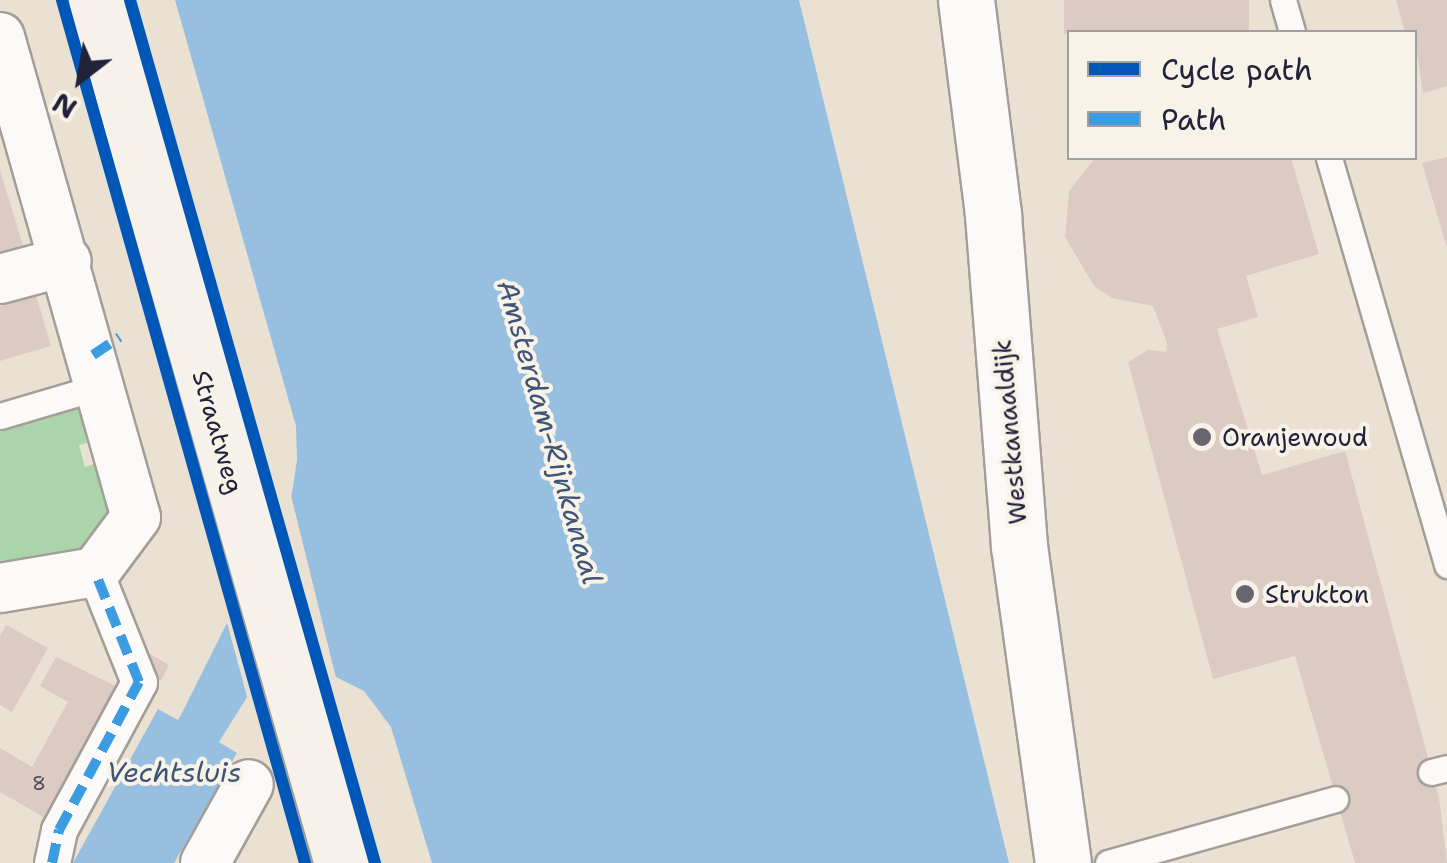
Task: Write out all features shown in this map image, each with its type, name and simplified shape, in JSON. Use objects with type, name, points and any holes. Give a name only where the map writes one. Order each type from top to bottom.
[{"type":"main road","name":"Straatweg","points":[[96,0],[342,863]]},
{"type":"street","name":"Westkanaaldijk","points":[[966,0],[993,215],[1019,546],[1063,863]]},
{"type":"street","points":[[0,37],[98,370],[136,518],[94,572],[0,588]]},
{"type":"street","points":[[0,279],[67,262]]},
{"type":"street","points":[[52,863],[60,830],[139,682],[94,572]]},
{"type":"street","points":[[205,863],[249,784]]},
{"type":"lane","points":[[1283,0],[1291,30]]},
{"type":"lane","points":[[1329,160],[1447,565]]},
{"type":"lane","points":[[0,416],[98,370]]},
{"type":"lane","points":[[1108,863],[1335,799]]},
{"type":"green space","points":[[81,404],[100,439],[79,445],[85,467],[106,460],[111,510],[82,554],[0,573],[0,426]]},
{"type":"water","points":[[175,0],[799,0],[1009,863],[432,863],[391,727],[364,691],[322,670],[286,666],[249,694],[219,742],[237,753],[174,863],[73,863],[158,709],[178,720],[181,715],[292,493],[297,460],[296,426]]},
{"type":"pier","points":[[289,487],[337,682],[304,669],[271,677],[249,704],[226,619]]},
{"type":"building","points":[[1064,0],[1249,0],[1249,30],[1067,30],[1064,34]]},
{"type":"building","points":[[1396,0],[1447,0],[1447,86],[1423,93],[1417,30],[1404,30]]},
{"type":"building","points":[[1447,157],[1447,245],[1446,245],[1422,163]]},
{"type":"building","points":[[1093,160],[1292,160],[1319,254],[1246,276],[1258,317],[1217,329],[1262,475],[1345,451],[1439,798],[1447,863],[1355,863],[1295,656],[1213,679],[1128,362],[1148,350],[1166,352],[1167,343],[1153,306],[1112,298],[1094,286],[1065,237],[1069,191]]},
{"type":"building","points":[[0,170],[24,249],[0,256]]},
{"type":"building","points":[[36,295],[51,346],[0,361],[0,306]]},
{"type":"building","points":[[6,625],[48,648],[12,712],[0,705],[0,636]]},
{"type":"building","points":[[150,654],[169,665],[161,681],[140,671]]},
{"type":"building","points":[[56,657],[120,688],[47,819],[0,792],[0,748],[32,767],[68,702],[40,686]]},
{"type":"marked path","points":[[93,355],[120,337]]},
{"type":"marked path","points":[[52,863],[59,830],[139,682],[95,572]]},
{"type":"cycle path","points":[[62,0],[305,863]]},
{"type":"cycle path","points":[[130,0],[375,863]]},
{"type":"place","name":"Oranjewoud","points":[[1202,437]]},
{"type":"place","name":"Strukton","points":[[1245,594]]},
{"type":"water label","name":"Amsterdam-Rijnkanaal","points":[[550,432]]},
{"type":"water label","name":"Vechtsluis","points":[[174,772]]}]
